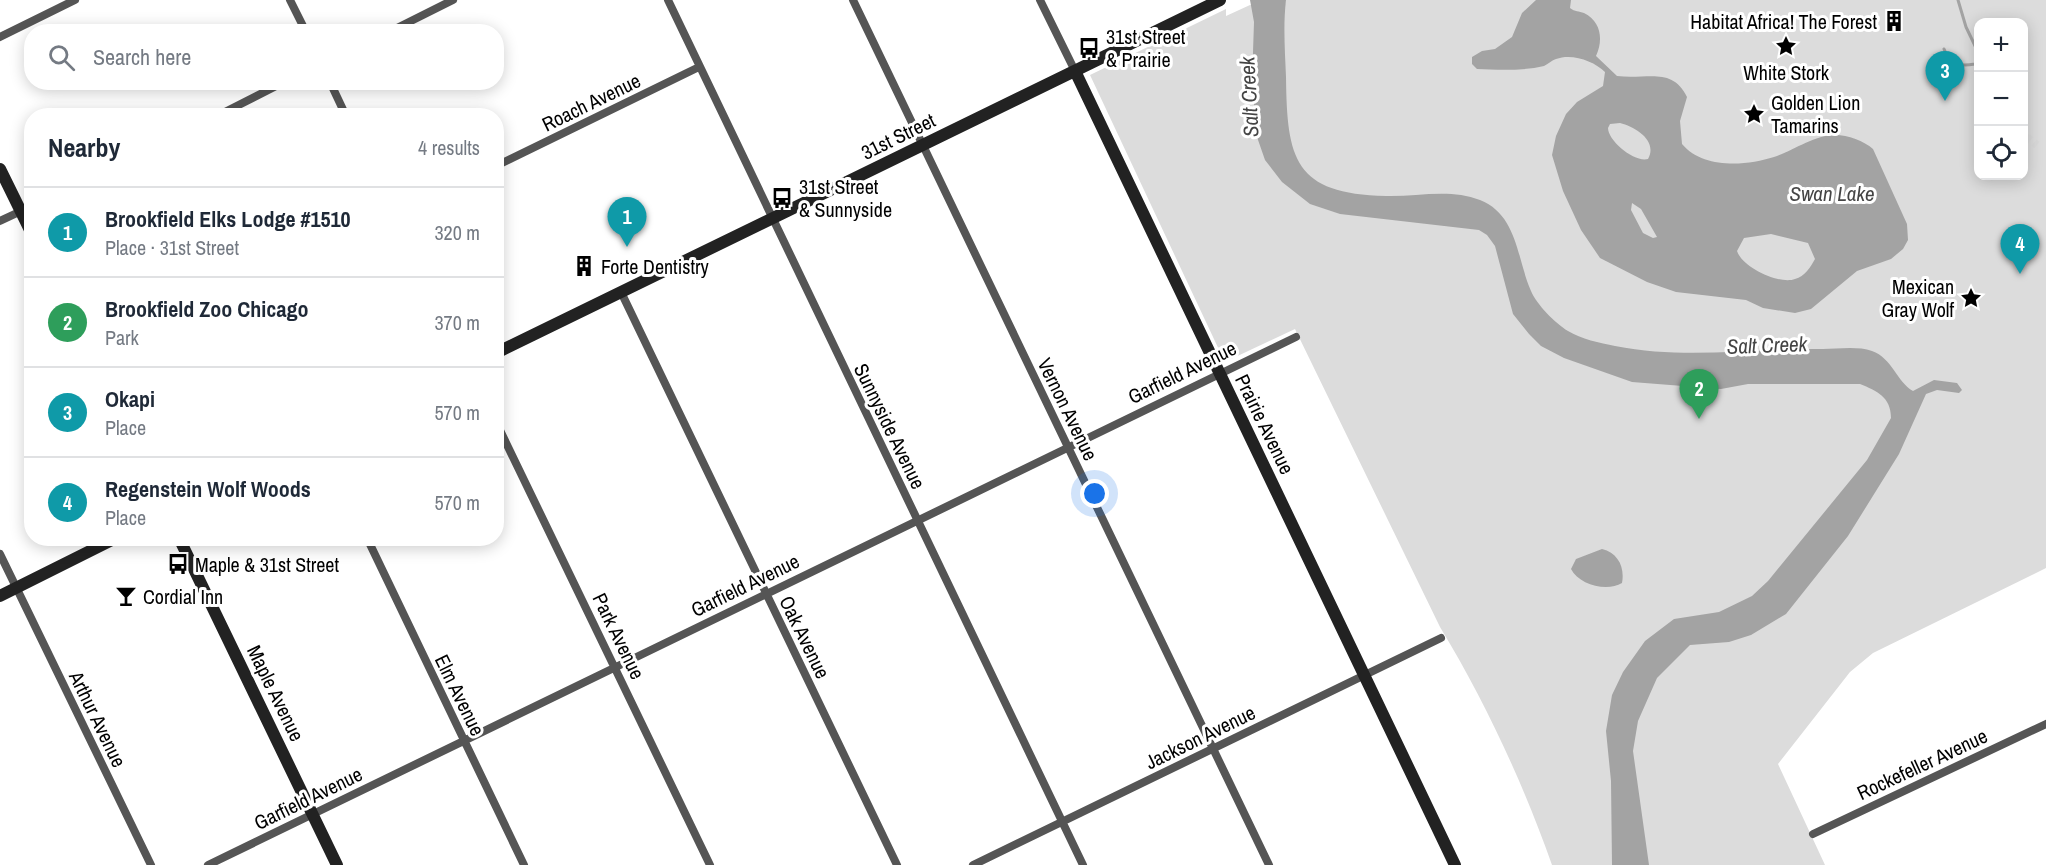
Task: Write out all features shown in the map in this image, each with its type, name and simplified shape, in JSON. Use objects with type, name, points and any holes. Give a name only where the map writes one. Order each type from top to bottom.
[{"type":"street","points":[[26,24],[75,0]]},
{"type":"street","points":[[290,0],[302,24]]},
{"type":"street","points":[[405,24],[453,0]]},
{"type":"street","name":"Sunnyside Avenue","points":[[668,0],[1083,865]]},
{"type":"street","name":"Vernon Avenue","points":[[853,0],[1269,865]]},
{"type":"street","name":"Prairie Avenue","points":[[1040,0],[1455,865]]},
{"type":"street","name":"31st Street","points":[[504,349],[1220,0]]},
{"type":"street","points":[[0,37],[24,25]]},
{"type":"street","name":"Roach Avenue","points":[[504,162],[699,67]]},
{"type":"street","points":[[233,108],[268,90]]},
{"type":"street","points":[[334,90],[342,108]]},
{"type":"street","points":[[0,169],[24,205]]},
{"type":"street","points":[[0,221],[24,209]]},
{"type":"street","name":"Oak Avenue","points":[[621,292],[897,865]]},
{"type":"street","name":"Garfield Avenue","points":[[208,865],[1296,337]]},
{"type":"street","name":"Park Avenue","points":[[504,438],[710,865]]},
{"type":"street","points":[[0,596],[100,546]]},
{"type":"street","name":"Maple Avenue","points":[[183,546],[337,865]]},
{"type":"street","name":"Elm Avenue","points":[[371,546],[524,865]]},
{"type":"street","name":"Arthur Avenue","points":[[0,554],[151,865]]},
{"type":"street","name":"Jackson Avenue","points":[[973,865],[1441,638]]},
{"type":"street","name":"Rockefeller Avenue","points":[[1813,834],[2046,724]]},
{"type":"shaded area","points":[[1286,0],[2046,0],[2046,568],[1873,653],[1850,672],[1778,764],[1825,865],[1552,865],[1529,804],[1502,743],[1440,627],[1295,329],[1229,360],[1221,354],[1090,75],[1226,9],[1226,16],[1250,5],[1284,9]]},
{"type":"water","name":"Salt Creek","points":[[1250,0],[1286,0],[1284,38],[1289,130],[1294,150],[1302,166],[1314,179],[1332,188],[1355,194],[1397,196],[1457,194],[1469,196],[1493,207],[1509,227],[1534,296],[1552,319],[1573,334],[1615,346],[1668,352],[1860,349],[1879,354],[1913,391],[1934,380],[1957,383],[1962,390],[1959,393],[1937,390],[1926,394],[1899,454],[1848,536],[1786,614],[1751,635],[1729,642],[1690,645],[1657,678],[1638,721],[1633,751],[1649,865],[1612,865],[1611,781],[1606,731],[1612,695],[1623,672],[1645,641],[1674,619],[1719,612],[1752,596],[1768,581],[1867,460],[1891,418],[1889,405],[1877,392],[1860,384],[1748,384],[1721,389],[1632,382],[1564,358],[1541,346],[1513,314],[1495,246],[1487,235],[1479,230],[1340,214],[1310,204],[1282,182],[1265,160],[1257,137],[1252,82],[1254,22]]},
{"type":"water","name":"Swan Lake","points":[[1536,0],[1571,0],[1570,8],[1590,17],[1598,27],[1600,44],[1596,56],[1617,76],[1658,76],[1674,81],[1687,97],[1680,121],[1682,144],[1701,158],[1725,163],[1763,160],[1811,140],[1835,135],[1850,137],[1865,143],[1873,149],[1907,224],[1908,240],[1903,249],[1891,259],[1857,271],[1811,309],[1795,313],[1763,308],[1746,300],[1676,292],[1647,282],[1600,258],[1581,230],[1563,191],[1552,155],[1556,136],[1566,114],[1577,102],[1603,86],[1605,72],[1589,61],[1569,57],[1562,57],[1536,68],[1477,69],[1472,64],[1472,57],[1482,51],[1495,49],[1512,37],[1522,13]],"holes":[[[1620,123],[1639,131],[1648,141],[1650,146],[1648,159],[1636,158],[1612,139],[1608,128],[1610,124]],[[1632,203],[1641,209],[1657,237],[1653,238],[1643,233],[1631,210]],[[1771,234],[1808,243],[1815,259],[1799,278],[1788,280],[1771,277],[1753,268],[1740,257],[1737,251],[1744,238]]]},
{"type":"water","points":[[1602,549],[1616,557],[1621,566],[1622,583],[1616,586],[1601,587],[1587,583],[1575,575],[1571,569],[1576,559]]},
{"type":"waterway","points":[[1958,0],[1974,44]]},
{"type":"waterway","points":[[1944,49],[1952,62],[1964,65],[1974,64]]},
{"type":"tunnel","points":[[2028,138],[2037,145]]},
{"type":"place","name":"Habitat Africa! The Forest","points":[[1894,21]]},
{"type":"place","name":"White Stork","points":[[1786,46]]},
{"type":"place","name":"31st Street & Prairie","points":[[1089,48]]},
{"type":"place","name":"Okapi","points":[[1945,101]]},
{"type":"place","name":"Golden Lion Tamarins","points":[[1754,114]]},
{"type":"place","name":"31st Street & Sunnyside","points":[[782,198]]},
{"type":"place","name":"Brookfield Elks Lodge #1510","points":[[627,247]]},
{"type":"place","name":"Forte Dentistry","points":[[584,266]]},
{"type":"place","name":"Regenstein Wolf Woods","points":[[2020,274]]},
{"type":"place","name":"Mexican Gray Wolf","points":[[1971,298]]},
{"type":"place","name":"Brookfield Zoo Chicago","points":[[1699,419]]},
{"type":"place","name":"Maple & 31st Street","points":[[178,564]]},
{"type":"place","name":"Cordial Inn","points":[[126,596]]}]
